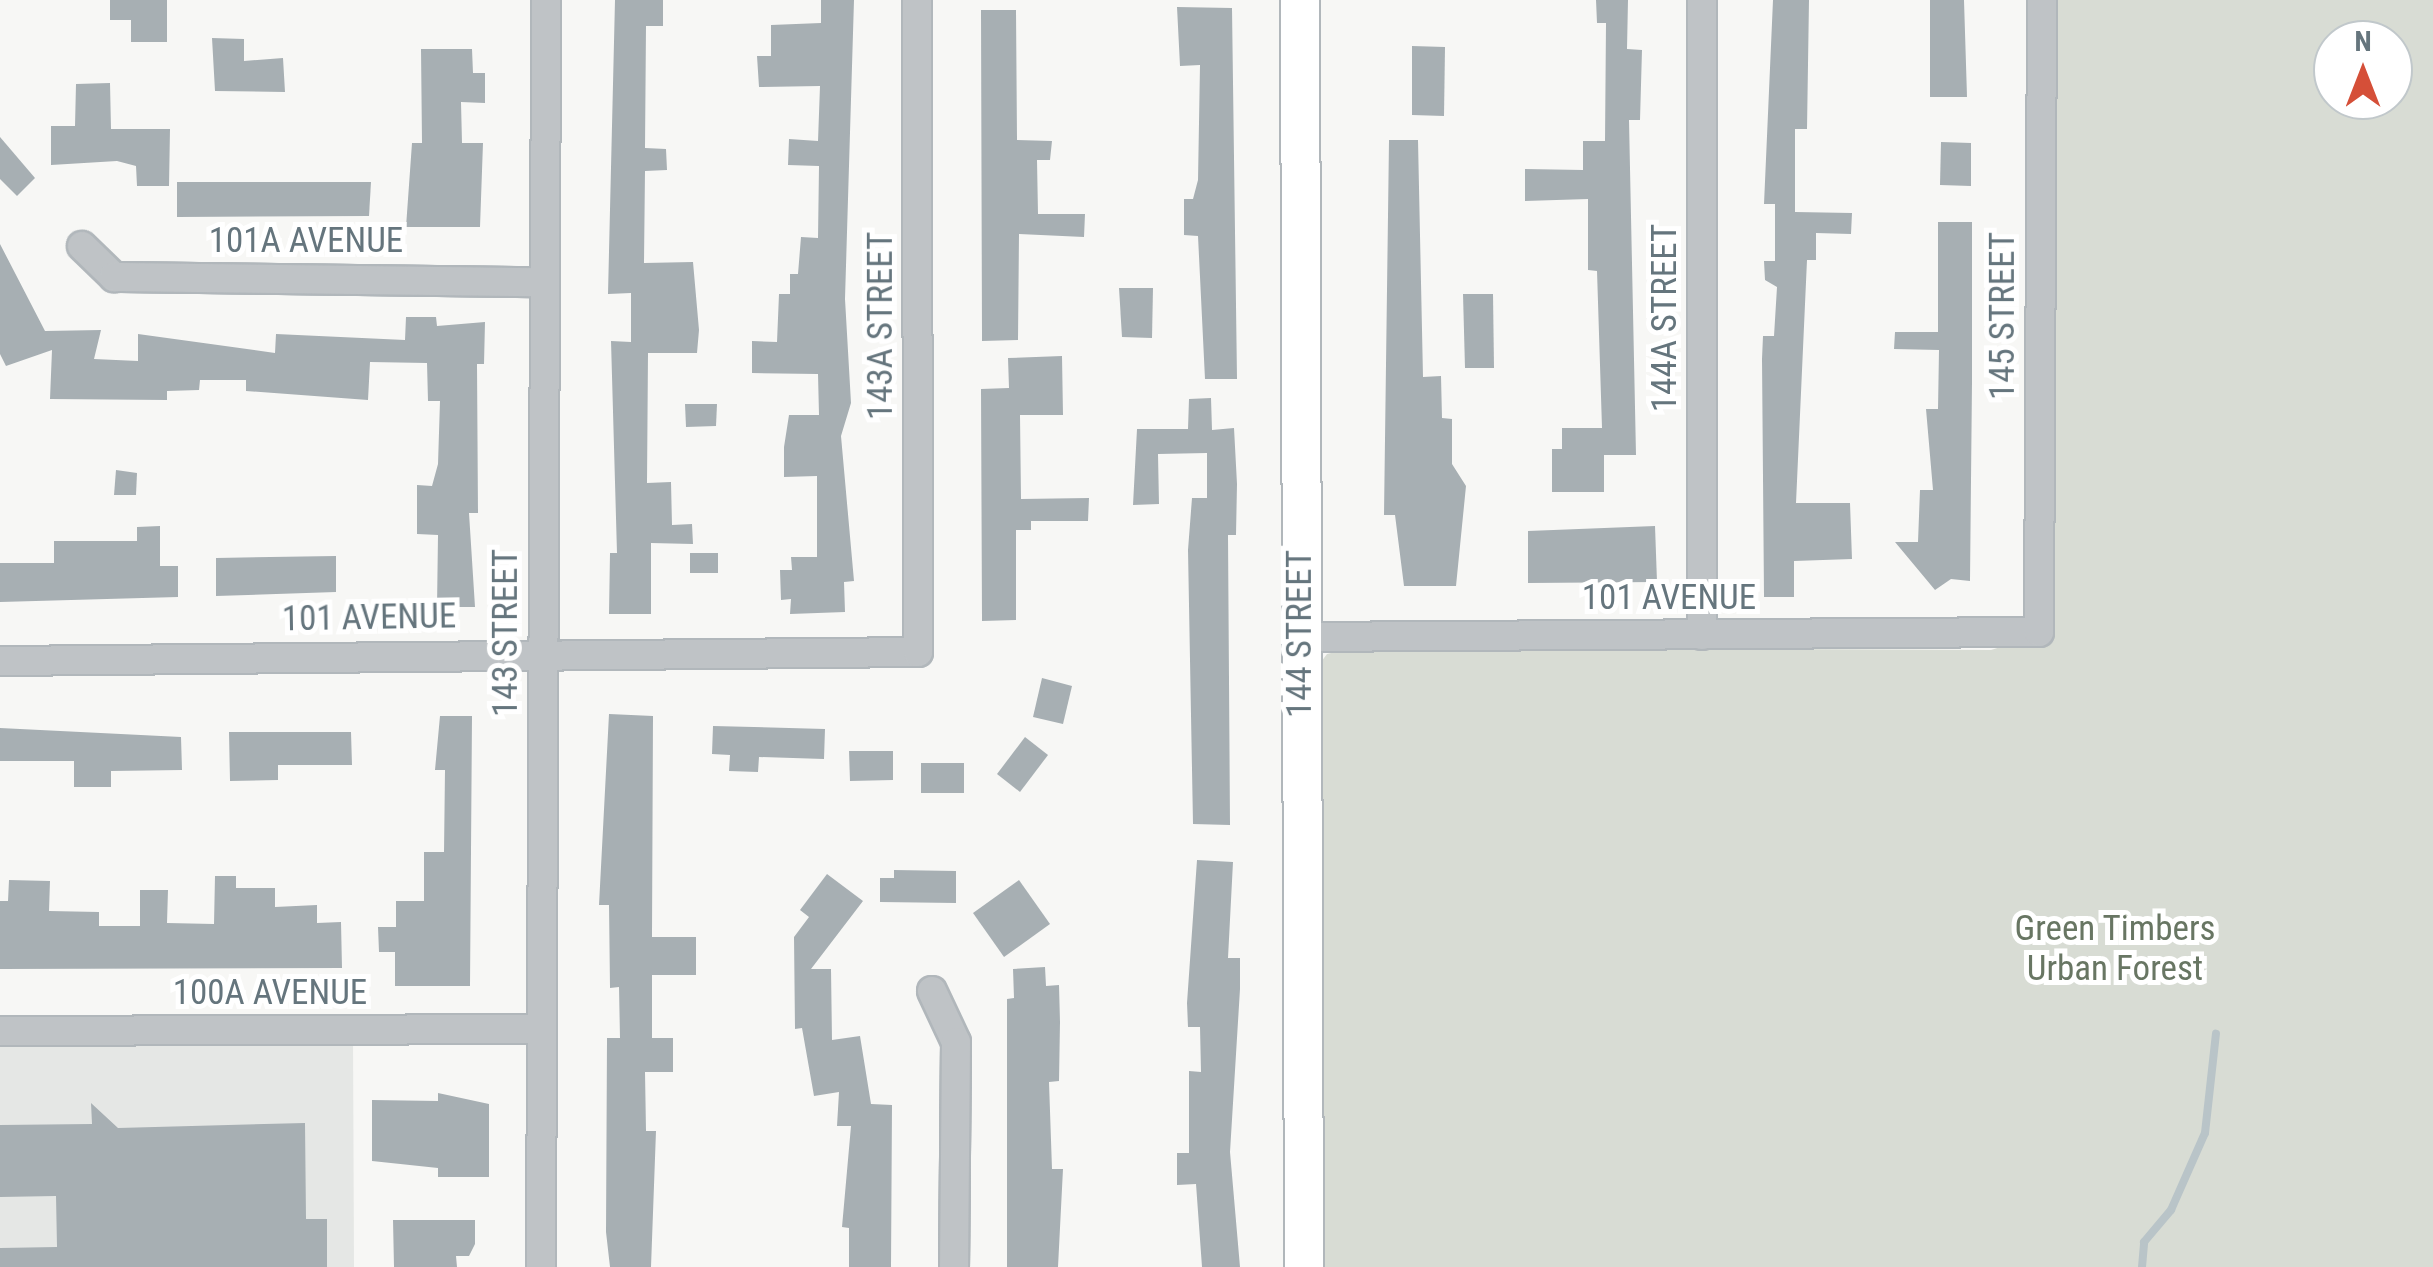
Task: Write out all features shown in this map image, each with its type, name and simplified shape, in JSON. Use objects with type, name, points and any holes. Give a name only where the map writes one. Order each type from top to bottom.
[{"type":"main road","name":"144 STREET","points":[[1300,0],[1304,1267]]},
{"type":"street","name":"143 STREET","points":[[540,1267],[546,0]]},
{"type":"street","name":"143A STREET","points":[[917,0],[918,652]]},
{"type":"street","name":"144A STREET","points":[[1702,0],[1702,635]]},
{"type":"street","name":"145 STREET","points":[[2039,632],[2042,0]]},
{"type":"street","name":"101A AVENUE","points":[[82,246],[114,278],[542,282]]},
{"type":"street","name":"101 AVENUE","points":[[1300,637],[2039,632]]},
{"type":"street","name":"101 AVENUE","points":[[0,660],[918,652]]},
{"type":"street","points":[[932,991],[956,1042],[954,1267]]},
{"type":"street","name":"100A AVENUE","points":[[0,1031],[540,1028]]},
{"type":"shaded area","points":[[353,1035],[354,1267],[0,1267],[0,1046]]},
{"type":"green space","name":"Green Timbers Urban Forest","points":[[2041,0],[2433,0],[2433,1267],[1319,1267],[1318,666],[1327,654],[1356,647],[1991,650],[2026,639]]},
{"type":"building","points":[[110,0],[167,0],[167,42],[131,42],[131,20],[110,20]]},
{"type":"building","points":[[615,0],[663,0],[663,26],[646,26],[645,148],[666,149],[667,170],[645,171],[644,263],[693,262],[699,330],[697,353],[648,353],[647,483],[671,482],[672,525],[692,524],[693,544],[651,543],[651,614],[609,614],[610,553],[617,553],[611,341],[631,342],[631,293],[608,294]]},
{"type":"building","points":[[821,0],[854,0],[845,299],[851,403],[841,436],[854,581],[844,582],[845,612],[790,614],[791,599],[781,600],[780,570],[792,570],[791,557],[817,557],[817,476],[784,477],[784,447],[789,415],[819,415],[818,374],[752,373],[752,341],[777,342],[779,294],[790,294],[790,274],[798,274],[801,237],[818,238],[819,166],[788,165],[789,139],[818,141],[820,86],[759,87],[757,56],[771,56],[771,25],[821,23]]},
{"type":"building","points":[[1596,0],[1628,0],[1627,49],[1642,50],[1640,120],[1629,120],[1636,455],[1604,455],[1604,492],[1552,492],[1552,449],[1562,449],[1562,428],[1602,428],[1597,271],[1588,270],[1588,199],[1525,201],[1525,169],[1583,170],[1583,141],[1605,141],[1606,23],[1597,23]]},
{"type":"building","points":[[1773,0],[1809,0],[1807,129],[1795,129],[1795,212],[1852,213],[1851,234],[1816,233],[1816,260],[1807,260],[1796,503],[1850,503],[1852,559],[1794,561],[1794,597],[1764,597],[1762,359],[1763,336],[1774,336],[1777,287],[1765,280],[1764,261],[1775,261],[1775,204],[1764,204]]},
{"type":"building","points":[[1930,0],[1964,0],[1967,97],[1930,97]]},
{"type":"building","points":[[1177,7],[1232,8],[1237,379],[1205,379],[1198,236],[1184,235],[1184,199],[1193,199],[1198,180],[1200,65],[1180,66]]},
{"type":"building","points":[[981,10],[1016,10],[1017,140],[1052,141],[1050,160],[1037,160],[1038,214],[1085,214],[1084,237],[1019,234],[1018,340],[982,341]]},
{"type":"building","points":[[212,38],[244,39],[244,61],[283,58],[285,92],[215,91]]},
{"type":"building","points":[[1412,46],[1445,47],[1444,116],[1412,115]]},
{"type":"building","points":[[421,49],[472,49],[473,73],[485,73],[485,103],[461,102],[462,143],[483,143],[480,227],[406,227],[412,143],[422,143]]},
{"type":"building","points":[[110,83],[111,129],[170,129],[169,186],[137,186],[136,166],[117,161],[51,165],[51,126],[75,126],[76,84]]},
{"type":"building","points":[[0,137],[35,178],[17,196],[0,179]]},
{"type":"building","points":[[1389,140],[1418,140],[1423,377],[1441,376],[1442,418],[1452,419],[1452,464],[1466,486],[1456,586],[1404,586],[1395,515],[1384,515]]},
{"type":"building","points":[[1941,142],[1971,143],[1971,186],[1940,185]]},
{"type":"building","points":[[177,182],[371,182],[369,216],[177,217]]},
{"type":"building","points":[[1938,222],[1972,222],[1972,382],[1970,581],[1951,579],[1935,590],[1895,542],[1918,542],[1920,490],[1933,490],[1926,409],[1938,409],[1939,350],[1894,349],[1895,332],[1938,332]]},
{"type":"building","points":[[0,244],[45,331],[101,330],[94,359],[138,361],[138,334],[275,353],[276,334],[405,340],[406,317],[436,317],[437,326],[485,322],[484,364],[477,364],[478,513],[469,513],[475,607],[437,607],[438,535],[417,534],[417,485],[432,486],[438,464],[440,401],[428,401],[427,363],[370,362],[368,400],[246,391],[246,380],[200,380],[199,390],[167,391],[167,400],[50,399],[52,350],[6,366],[0,354]]},
{"type":"building","points":[[1119,288],[1153,288],[1152,338],[1122,337]]},
{"type":"building","points":[[1463,294],[1493,294],[1494,368],[1465,368]]},
{"type":"building","points":[[1062,356],[1063,415],[1020,415],[1021,499],[1089,498],[1088,521],[1031,521],[1031,530],[1016,530],[1016,620],[982,621],[981,389],[1009,388],[1008,358]]},
{"type":"building","points":[[1211,398],[1212,430],[1234,428],[1237,484],[1236,535],[1228,535],[1230,825],[1193,824],[1188,550],[1192,498],[1207,498],[1207,453],[1158,454],[1159,504],[1133,505],[1137,429],[1188,429],[1189,399]]},
{"type":"building","points":[[685,404],[717,404],[716,426],[686,427]]},
{"type":"building","points":[[116,470],[137,473],[136,495],[114,495]]},
{"type":"building","points":[[160,526],[160,566],[178,566],[178,597],[0,602],[0,563],[54,563],[54,541],[137,541],[137,527]]},
{"type":"building","points":[[1655,526],[1657,582],[1528,583],[1528,531]]},
{"type":"building","points":[[690,553],[718,553],[718,573],[690,573]]},
{"type":"building","points":[[336,556],[336,592],[216,596],[216,558]]},
{"type":"building","points":[[1042,678],[1072,686],[1063,724],[1033,717]]},
{"type":"building","points":[[609,714],[653,716],[652,937],[696,937],[696,975],[652,975],[652,1038],[673,1038],[673,1072],[645,1072],[646,1131],[656,1131],[651,1267],[610,1267],[606,1232],[607,1038],[620,1038],[619,987],[610,988],[609,905],[599,905]]},
{"type":"building","points":[[440,716],[472,716],[470,986],[395,986],[395,952],[379,952],[378,927],[396,927],[396,901],[424,901],[424,852],[444,852],[445,770],[435,770]]},
{"type":"building","points":[[713,726],[825,729],[824,759],[759,757],[758,772],[729,771],[730,755],[712,754]]},
{"type":"building","points":[[0,728],[181,737],[182,770],[111,771],[111,787],[74,787],[74,761],[0,761]]},
{"type":"building","points":[[229,732],[351,732],[352,765],[278,765],[278,780],[230,781]]},
{"type":"building","points":[[1025,737],[1048,755],[1020,792],[997,774]]},
{"type":"building","points":[[849,751],[893,751],[893,780],[850,781]]},
{"type":"building","points":[[921,763],[964,763],[964,793],[921,793]]},
{"type":"building","points":[[1197,860],[1233,862],[1228,958],[1240,958],[1240,989],[1230,1152],[1240,1267],[1202,1267],[1196,1184],[1177,1185],[1177,1153],[1189,1153],[1189,1071],[1201,1072],[1200,1027],[1188,1027],[1187,1003]]},
{"type":"building","points":[[894,870],[956,871],[956,903],[880,902],[880,878],[894,878]]},
{"type":"building","points":[[827,874],[863,901],[811,969],[831,969],[832,1040],[860,1036],[871,1104],[892,1105],[891,1267],[849,1267],[849,1228],[842,1227],[851,1126],[837,1126],[839,1092],[814,1096],[802,1028],[795,1029],[794,937],[809,917],[800,910]]},
{"type":"building","points":[[215,876],[236,876],[236,888],[275,888],[275,907],[317,905],[317,923],[341,922],[342,968],[0,969],[0,901],[8,901],[9,880],[50,881],[49,911],[99,912],[99,926],[140,926],[140,890],[168,890],[167,923],[214,924]]},
{"type":"building","points":[[1019,880],[1050,924],[1004,957],[973,913]]},
{"type":"building","points":[[1045,967],[1046,986],[1059,985],[1059,1081],[1049,1082],[1052,1169],[1063,1169],[1058,1267],[1007,1267],[1007,999],[1014,998],[1013,969]]},
{"type":"building","points":[[438,1093],[489,1104],[489,1177],[438,1177],[438,1168],[372,1161],[372,1100],[438,1101]]},
{"type":"building","points":[[91,1103],[118,1128],[305,1123],[306,1219],[327,1219],[327,1267],[0,1267],[0,1248],[57,1247],[56,1196],[0,1197],[0,1125],[92,1124]]},
{"type":"building","points":[[393,1220],[475,1220],[475,1244],[469,1256],[456,1256],[457,1267],[394,1267]]},
{"type":"waterway","points":[[2142,1267],[2144,1242],[2171,1210],[2205,1133],[2216,1034]]}]
